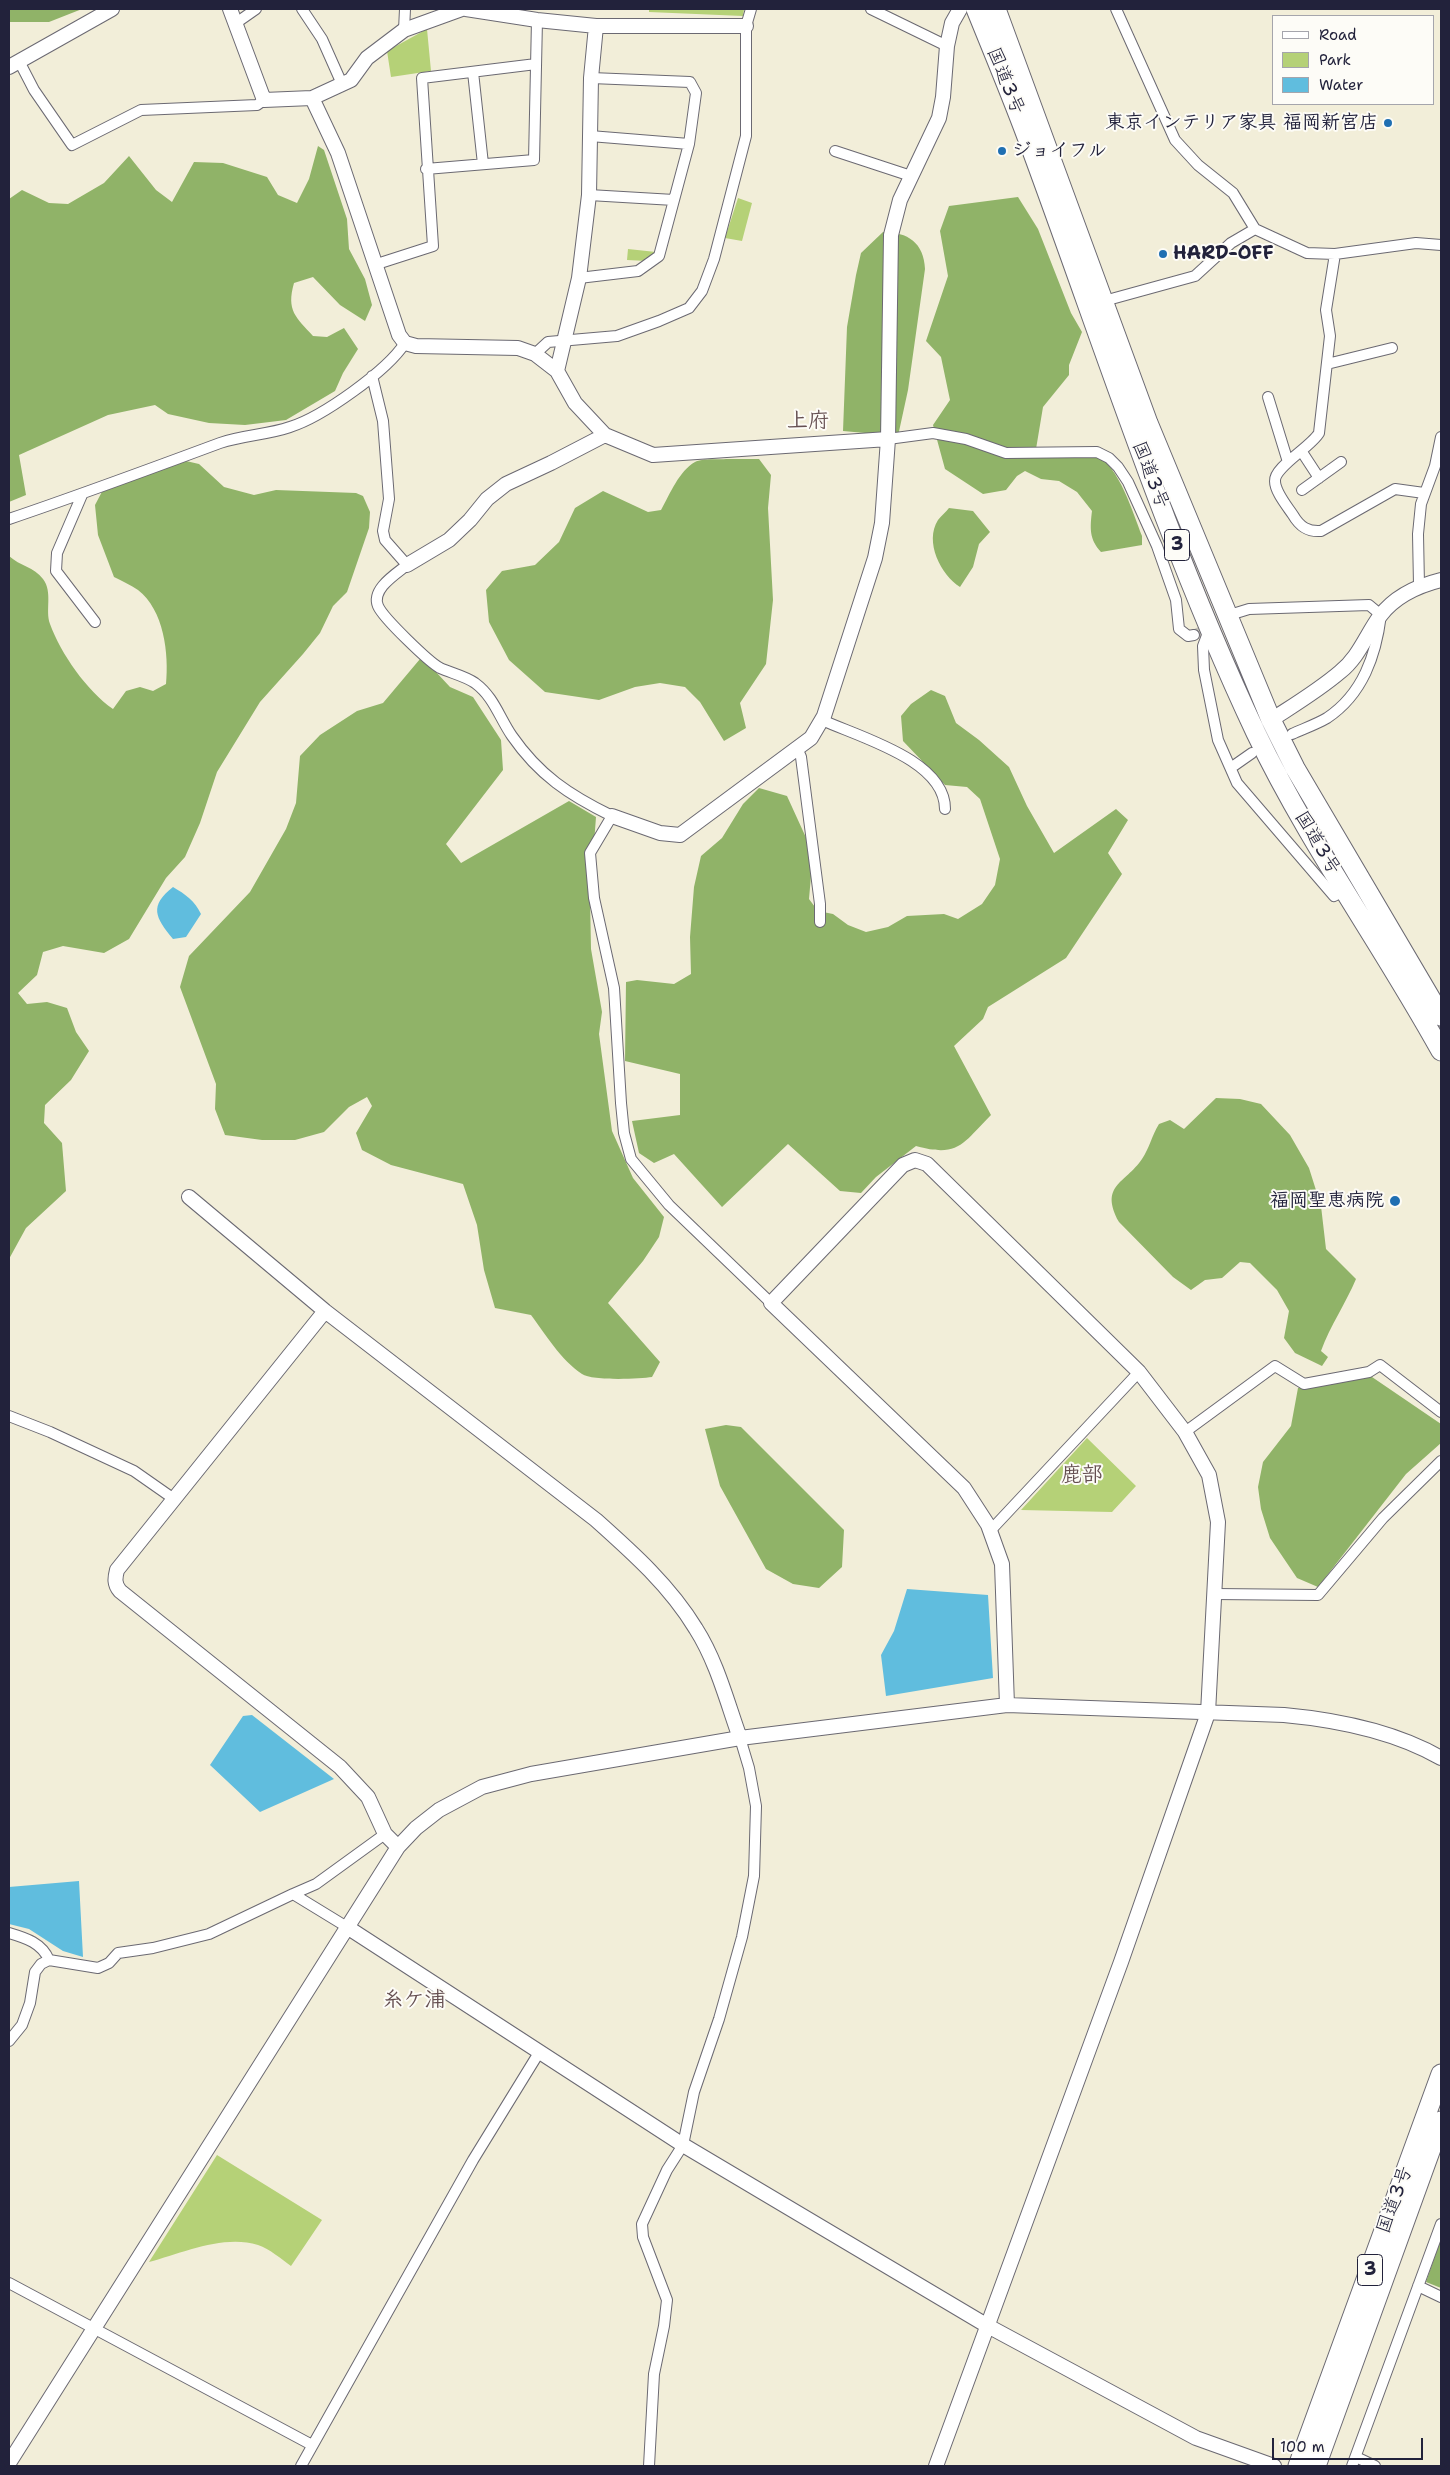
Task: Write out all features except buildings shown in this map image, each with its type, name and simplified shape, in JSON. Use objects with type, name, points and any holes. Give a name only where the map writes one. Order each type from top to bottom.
[{"type":"highway","name":"国道3号","points":[[976,9],[1026,135],[1202,631],[1280,782],[1441,1051]]},
{"type":"highway","name":"国道3号","points":[[996,9],[1148,423],[1271,720],[1295,768],[1441,1016]]},
{"type":"highway","name":"国道3号","points":[[1298,2466],[1441,2074]]},
{"type":"highway","name":"国道3号","points":[[1316,2466],[1441,2121]]},
{"type":"street","points":[[112,9],[14,64],[72,145],[141,110],[257,105],[264,100],[312,98],[351,80],[367,58],[404,30],[462,9]]},
{"type":"street","points":[[230,9],[264,100]]},
{"type":"street","points":[[236,23],[256,9]]},
{"type":"street","points":[[302,9],[322,39],[342,84]]},
{"type":"street","points":[[404,30],[405,9]]},
{"type":"street","points":[[466,9],[537,20],[596,26],[746,26]]},
{"type":"street","points":[[535,354],[548,342],[617,336],[642,327],[689,308],[702,291],[714,259],[746,136],[746,26],[751,9]]},
{"type":"street","points":[[870,9],[947,46]]},
{"type":"street","points":[[604,435],[506,484],[486,499],[470,520],[449,540],[407,565],[382,587],[377,595],[378,605],[392,624],[438,667],[474,682],[493,700],[511,734],[532,763],[576,799],[612,816],[660,833],[680,834],[811,738],[822,720],[875,558],[887,484],[891,236],[900,200],[939,118],[943,97],[947,46],[952,24],[960,9]]},
{"type":"street","points":[[1116,9],[1148,84],[1175,140],[1198,165],[1233,193],[1255,229],[1307,253],[1335,254],[1416,243],[1441,245]]},
{"type":"street","points":[[426,169],[534,160],[537,20]]},
{"type":"street","points":[[557,371],[562,341],[579,278],[589,195],[591,78],[596,26]]},
{"type":"street","points":[[377,264],[433,246],[426,169],[422,78],[536,64]]},
{"type":"street","points":[[473,72],[483,164]]},
{"type":"street","points":[[579,278],[638,271],[659,256],[689,144],[696,93],[690,82],[591,78]]},
{"type":"street","points":[[312,98],[338,153],[377,264],[399,335],[405,343],[416,346],[518,348],[535,354],[557,371],[575,404],[604,435],[653,455],[888,439],[933,433],[966,439],[1006,453],[1097,452],[1109,458],[1128,482],[1157,546],[1176,600],[1179,629],[1188,636],[1202,631],[1204,670],[1218,740],[1232,767],[1237,783],[1334,896],[1345,890]]},
{"type":"street","points":[[590,136],[689,144]]},
{"type":"street","points":[[835,151],[911,176]]},
{"type":"street","points":[[589,195],[674,200]]},
{"type":"street","points":[[1104,301],[1195,276],[1230,242],[1255,229]]},
{"type":"street","points":[[1335,254],[1326,310],[1330,336],[1319,433],[1314,442],[1277,472],[1275,481],[1298,524],[1311,532],[1322,531],[1395,489],[1424,493]]},
{"type":"street","points":[[9,519],[82,495],[235,437],[289,427],[326,410],[372,376],[399,352],[405,343]]},
{"type":"street","points":[[1327,364],[1392,348]]},
{"type":"street","points":[[372,376],[382,422],[389,499],[383,531],[384,540],[407,565]]},
{"type":"street","points":[[1268,397],[1288,462]]},
{"type":"street","points":[[1419,585],[1418,534],[1424,493],[1436,466],[1441,437]]},
{"type":"street","points":[[1302,452],[1319,478]]},
{"type":"street","points":[[1302,490],[1341,462]]},
{"type":"street","points":[[1429,481],[1441,481]]},
{"type":"street","points":[[82,495],[57,553],[56,571],[95,622]]},
{"type":"street","points":[[1271,720],[1340,672],[1353,659],[1380,615],[1404,594],[1419,585],[1441,580]]},
{"type":"street","points":[[1236,613],[1249,609],[1369,605],[1380,615]]},
{"type":"street","points":[[1292,734],[1327,718],[1345,703],[1363,681],[1373,656],[1380,615]]},
{"type":"street","points":[[822,720],[894,750],[930,775],[945,796],[945,809]]},
{"type":"street","points":[[797,748],[801,757],[819,895],[820,922]]},
{"type":"street","points":[[1232,767],[1252,753]]},
{"type":"street","points":[[612,816],[590,853],[594,898],[614,988],[621,1103],[624,1133],[631,1159],[669,1205],[964,1488],[990,1531],[1002,1564],[1008,1705]]},
{"type":"street","points":[[772,1303],[903,1165],[915,1160],[926,1164],[1139,1372],[1185,1432],[1209,1476],[1218,1522],[1208,1713],[1121,1962],[986,2325],[936,2466]]},
{"type":"street","points":[[190,1196],[325,1311],[596,1520],[665,1585],[697,1629],[716,1669],[749,1768],[756,1806],[754,1876],[742,1937],[719,2019],[694,2092],[683,2145],[667,2170],[642,2224],[643,2237],[667,2300],[664,2326],[654,2374],[649,2466]]},
{"type":"street","points":[[325,1311],[117,1570],[116,1586],[340,1767],[368,1797],[385,1834],[398,1847]]},
{"type":"street","points":[[1185,1432],[1275,1366],[1304,1384],[1369,1372],[1380,1365],[1441,1412]]},
{"type":"street","points":[[990,1531],[1139,1372]]},
{"type":"street","points":[[9,1416],[134,1471],[174,1499]]},
{"type":"street","points":[[1215,1594],[1318,1595],[1383,1518],[1441,1460]]},
{"type":"street","points":[[9,2465],[398,1847],[416,1828],[439,1810],[482,1787],[530,1774],[740,1738],[1008,1705],[1324,1718],[1376,1730],[1441,1758]]},
{"type":"street","points":[[9,2041],[22,2025],[30,2003],[35,1972],[41,1964],[49,1960],[98,1968],[109,1963],[118,1953],[153,1948],[209,1934],[316,1884],[385,1834]]},
{"type":"street","points":[[293,1894],[540,2051],[683,2145],[986,2325],[1196,2438],[1274,2466]]},
{"type":"street","points":[[9,1933],[31,1940],[46,1952],[49,1960]]},
{"type":"street","points":[[301,2466],[474,2160],[540,2051]]},
{"type":"street","points":[[1375,2466],[1354,2462],[1441,2224]]},
{"type":"street","points":[[9,2283],[93,2330],[312,2445]]},
{"type":"street","points":[[1418,2286],[1441,2297]]},
{"type":"green space","points":[[9,9],[82,9],[49,22],[9,22]]},
{"type":"green space","points":[[649,9],[744,9],[743,16],[649,12]]},
{"type":"green space","points":[[427,29],[431,71],[391,77],[387,51]]},
{"type":"green space","points":[[318,146],[324,150],[347,219],[349,249],[365,279],[372,305],[365,321],[340,305],[313,277],[294,283],[291,300],[294,313],[313,336],[327,337],[344,328],[358,349],[343,373],[335,391],[286,420],[245,425],[209,423],[168,414],[155,405],[108,415],[19,455],[26,495],[9,502],[9,199],[22,190],[49,203],[68,204],[104,183],[129,156],[156,190],[172,202],[194,162],[223,163],[267,177],[278,195],[297,203],[309,179]]},
{"type":"green space","points":[[1018,197],[1038,229],[1071,313],[1082,332],[1069,365],[1069,375],[1043,407],[1036,449],[1054,458],[1086,452],[1096,455],[1104,461],[1112,469],[1130,503],[1142,536],[1142,545],[1101,552],[1092,538],[1092,511],[1077,492],[1059,481],[1041,479],[1025,471],[1017,476],[1006,490],[983,494],[945,469],[933,425],[950,400],[941,357],[926,341],[948,276],[940,231],[949,206]]},
{"type":"green space","points":[[738,198],[752,203],[742,241],[725,238]]},
{"type":"green space","points":[[883,232],[900,234],[913,241],[922,252],[925,269],[908,390],[898,436],[843,431],[847,327],[856,275],[861,253]]},
{"type":"green space","points":[[628,249],[656,252],[647,261],[627,260]]},
{"type":"green space","points":[[759,459],[771,475],[768,508],[773,600],[766,664],[740,703],[746,728],[724,741],[700,702],[685,687],[660,683],[635,687],[599,700],[545,692],[509,660],[489,622],[486,590],[502,571],[535,565],[559,542],[575,508],[603,491],[648,512],[661,510],[675,483],[689,466],[702,460]]},
{"type":"green space","points":[[186,461],[199,464],[224,487],[254,495],[276,490],[356,493],[363,496],[370,512],[369,528],[347,592],[333,606],[320,633],[260,702],[217,772],[200,823],[185,857],[166,878],[129,939],[104,953],[63,946],[43,952],[37,975],[18,993],[27,1004],[47,1002],[67,1008],[76,1032],[89,1051],[71,1080],[45,1105],[44,1123],[62,1143],[66,1191],[26,1228],[9,1259],[9,556],[43,579],[48,590],[48,613],[55,636],[76,671],[103,701],[113,709],[126,691],[140,687],[153,691],[166,684],[167,659],[163,633],[154,609],[147,599],[138,590],[114,577],[98,535],[95,505],[105,486]]},
{"type":"green space","points":[[949,508],[973,511],[990,532],[979,544],[973,567],[960,587],[953,582],[941,566],[934,548],[934,529],[938,520]]},
{"type":"green space","points":[[420,659],[450,687],[473,697],[501,740],[503,770],[446,844],[461,863],[569,801],[596,817],[590,897],[591,949],[602,1012],[599,1034],[612,1131],[633,1178],[664,1217],[659,1237],[643,1261],[608,1303],[660,1362],[652,1377],[605,1379],[582,1374],[567,1362],[531,1315],[495,1308],[484,1270],[477,1225],[463,1184],[391,1165],[362,1150],[356,1133],[372,1106],[367,1097],[349,1107],[324,1132],[295,1140],[262,1140],[225,1135],[215,1109],[216,1084],[180,987],[189,956],[250,892],[286,829],[296,803],[300,756],[320,735],[357,711],[383,703]]},
{"type":"green space","points":[[931,690],[945,696],[956,723],[979,740],[1009,767],[1027,806],[1054,853],[1116,809],[1128,820],[1108,853],[1122,874],[1066,958],[988,1007],[983,1019],[954,1046],[991,1115],[959,1146],[942,1150],[916,1146],[876,1177],[861,1193],[840,1191],[788,1144],[722,1207],[674,1154],[654,1163],[639,1153],[632,1121],[680,1115],[680,1074],[625,1061],[626,982],[637,980],[674,984],[691,974],[690,937],[694,887],[701,856],[722,838],[743,804],[759,788],[787,796],[808,842],[811,876],[809,899],[818,911],[833,914],[848,925],[866,932],[888,927],[907,916],[944,914],[958,919],[982,904],[995,885],[1000,859],[980,799],[967,787],[945,785],[903,741],[901,716],[911,704]]},
{"type":"green space","points":[[1216,1098],[1240,1099],[1261,1104],[1290,1135],[1309,1168],[1321,1206],[1326,1249],[1356,1279],[1321,1351],[1328,1357],[1322,1366],[1295,1353],[1284,1338],[1289,1311],[1277,1290],[1250,1263],[1240,1262],[1222,1278],[1205,1280],[1191,1290],[1173,1277],[1119,1222],[1114,1210],[1113,1192],[1142,1159],[1159,1124],[1170,1120],[1184,1129]]},
{"type":"green space","points":[[1347,1376],[1372,1377],[1441,1424],[1441,1443],[1406,1474],[1318,1587],[1297,1578],[1270,1538],[1261,1509],[1258,1487],[1263,1462],[1291,1426],[1298,1388]]},
{"type":"green space","points":[[726,1425],[741,1427],[844,1530],[842,1567],[819,1588],[793,1584],[766,1569],[720,1486],[705,1429]]},
{"type":"green space","points":[[1087,1438],[1136,1486],[1112,1512],[1021,1510]]},
{"type":"green space","points":[[217,2155],[322,2220],[291,2266],[262,2247],[245,2242],[217,2243],[149,2262]]},
{"type":"green space","points":[[1441,2239],[1441,2288],[1426,2282]]},
{"type":"water","points":[[173,887],[189,898],[201,914],[186,937],[173,939],[162,924],[157,912],[160,900]]},
{"type":"water","points":[[907,1589],[988,1595],[993,1678],[886,1696],[881,1655],[894,1631]]},
{"type":"water","points":[[252,1715],[334,1779],[260,1812],[210,1765],[243,1716]]},
{"type":"water","points":[[79,1881],[83,1957],[63,1951],[29,1929],[9,1924],[9,1887]]},
{"type":"tunnel","points":[[1194,635],[1231,615]]},
{"type":"place","name":"東京インテリア家具 福岡新宮店","points":[[1388,123]]},
{"type":"place","name":"ジョイフル","points":[[1002,151]]},
{"type":"place","name":"HARD-OFF","points":[[1163,254]]},
{"type":"place","name":"福岡聖恵病院","points":[[1395,1201]]},
{"type":"district","name":"上府","points":[[808,422]]},
{"type":"district","name":"鹿部","points":[[1082,1476]]},
{"type":"district","name":"糸ケ浦","points":[[414,2001]]}]
